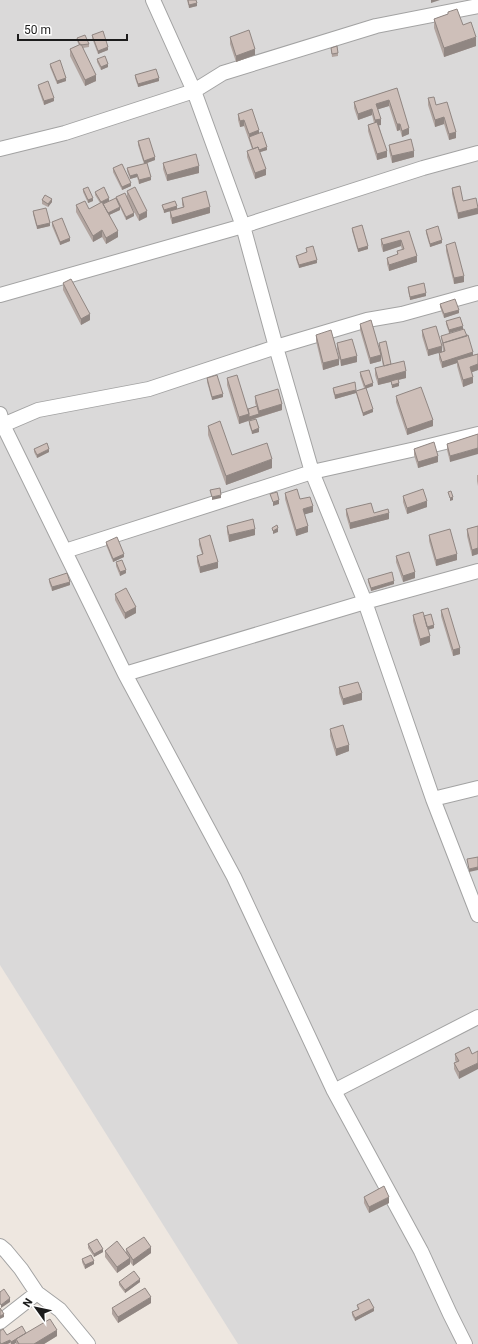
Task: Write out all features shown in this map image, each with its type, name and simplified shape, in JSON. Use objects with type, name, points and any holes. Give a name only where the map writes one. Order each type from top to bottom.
[{"type":"street","points":[[153,0],[194,91],[243,226],[312,472],[366,602],[433,799],[478,915]]},
{"type":"street","points":[[0,149],[65,133],[194,91],[223,73],[376,26],[478,6]]},
{"type":"street","points":[[0,295],[243,226],[423,168],[478,153]]},
{"type":"street","points":[[465,1344],[422,1251],[334,1091],[234,877],[125,674],[2,419],[38,410],[148,389],[276,347],[367,320],[402,314],[478,293]]},
{"type":"street","points":[[65,551],[312,472],[478,434]]},
{"type":"street","points":[[125,674],[366,602],[478,571]]},
{"type":"street","points":[[433,799],[478,788]]},
{"type":"street","points":[[334,1091],[478,1017]]},
{"type":"street","points":[[0,1246],[6,1250],[21,1269],[37,1293],[60,1310],[88,1344]]},
{"type":"street","points":[[0,1322],[37,1293]]},
{"type":"shaded area","points":[[0,0],[478,0],[478,1344],[238,1344],[0,965]]},
{"type":"building","points":[[188,0],[196,0],[197,3],[189,5]]},
{"type":"building","points":[[457,9],[463,25],[471,22],[476,37],[444,48],[434,19]]},
{"type":"building","points":[[249,30],[255,49],[236,56],[230,37]]},
{"type":"building","points":[[103,31],[108,47],[98,51],[92,35]]},
{"type":"building","points":[[85,35],[89,44],[80,45],[77,38]]},
{"type":"building","points":[[81,44],[96,75],[85,80],[70,49]]},
{"type":"building","points":[[337,46],[338,53],[332,54],[331,48]]},
{"type":"building","points":[[105,56],[108,64],[101,67],[97,59]]},
{"type":"building","points":[[60,60],[66,78],[57,81],[50,64]]},
{"type":"building","points":[[156,69],[159,78],[138,84],[135,75]]},
{"type":"building","points":[[48,81],[54,98],[44,101],[38,85]]},
{"type":"building","points":[[397,88],[409,128],[402,131],[400,124],[397,124],[389,100],[376,104],[381,119],[375,120],[372,109],[358,114],[354,102]]},
{"type":"building","points":[[434,97],[436,105],[447,102],[456,132],[449,134],[444,117],[435,120],[428,98]]},
{"type":"building","points":[[252,109],[259,130],[249,134],[244,120],[240,121],[238,114]]},
{"type":"building","points":[[377,122],[387,151],[377,154],[368,125]]},
{"type":"building","points":[[262,132],[267,147],[259,150],[258,147],[253,149],[249,137]]},
{"type":"building","points":[[149,138],[155,157],[144,161],[138,141]]},
{"type":"building","points":[[411,139],[414,151],[392,156],[389,145]]},
{"type":"building","points":[[258,147],[266,169],[255,173],[247,151]]},
{"type":"building","points":[[196,154],[199,166],[167,175],[163,163]]},
{"type":"building","points":[[147,163],[151,177],[139,180],[137,174],[130,176],[127,168]]},
{"type":"building","points":[[122,164],[131,183],[122,187],[113,168]]},
{"type":"building","points":[[460,186],[463,201],[476,198],[478,208],[458,213],[452,188]]},
{"type":"building","points":[[88,187],[93,198],[88,200],[83,189]]},
{"type":"building","points":[[104,187],[109,198],[101,202],[95,192]]},
{"type":"building","points":[[135,187],[147,211],[139,215],[127,191]]},
{"type":"building","points":[[206,191],[210,207],[172,218],[170,211],[184,207],[182,198]]},
{"type":"building","points":[[125,193],[134,213],[126,217],[116,197]]},
{"type":"building","points":[[45,195],[52,199],[48,204],[42,200]]},
{"type":"building","points":[[116,198],[120,207],[108,213],[103,204]]},
{"type":"building","points":[[85,201],[89,209],[102,202],[118,231],[106,238],[102,230],[93,236],[76,205]]},
{"type":"building","points":[[175,201],[177,206],[164,210],[162,205]]},
{"type":"building","points":[[46,208],[50,223],[37,226],[33,211]]},
{"type":"building","points":[[62,218],[70,238],[60,242],[52,222]]},
{"type":"building","points":[[362,225],[368,246],[358,249],[352,228]]},
{"type":"building","points":[[438,226],[442,240],[430,244],[426,230]]},
{"type":"building","points":[[409,231],[417,256],[389,265],[387,258],[398,254],[397,251],[404,249],[401,240],[383,245],[381,239]]},
{"type":"building","points":[[455,242],[464,276],[454,278],[446,245]]},
{"type":"building","points":[[313,246],[317,260],[299,265],[296,256],[307,252],[306,248]]},
{"type":"building","points":[[71,279],[90,314],[81,319],[63,283]]},
{"type":"building","points":[[424,283],[426,293],[410,297],[408,287]]},
{"type":"building","points":[[455,299],[459,310],[444,314],[440,304]]},
{"type":"building","points":[[460,317],[463,326],[449,330],[446,321]]},
{"type":"building","points":[[371,320],[381,355],[370,358],[360,324]]},
{"type":"building","points":[[436,326],[442,346],[428,350],[422,330]]},
{"type":"building","points":[[464,329],[467,336],[443,343],[441,336]]},
{"type":"building","points":[[331,330],[339,359],[323,363],[316,335]]},
{"type":"building","points":[[468,335],[473,352],[442,362],[439,353],[445,351],[443,343]]},
{"type":"building","points":[[352,339],[357,356],[341,360],[337,343]]},
{"type":"building","points":[[386,341],[391,364],[384,366],[379,343]]},
{"type":"building","points":[[478,354],[478,364],[470,367],[473,377],[463,380],[457,360]]},
{"type":"building","points":[[404,361],[406,371],[378,379],[375,368]]},
{"type":"building","points":[[369,370],[373,383],[365,386],[360,372]]},
{"type":"building","points":[[217,375],[223,394],[212,397],[207,378]]},
{"type":"building","points":[[237,375],[249,414],[239,417],[227,378]]},
{"type":"building","points":[[398,379],[399,383],[392,385],[391,381]]},
{"type":"building","points":[[355,382],[356,390],[335,395],[333,388]]},
{"type":"building","points":[[421,387],[433,420],[407,429],[396,396]]},
{"type":"building","points":[[366,388],[373,409],[363,413],[356,391]]},
{"type":"building","points":[[278,389],[282,404],[259,411],[255,396]]},
{"type":"building","points":[[257,406],[259,414],[249,417],[248,409]]},
{"type":"building","points":[[256,419],[259,428],[252,431],[249,421]]},
{"type":"building","points":[[220,421],[232,455],[267,443],[272,459],[226,476],[208,426]]},
{"type":"building","points":[[478,434],[478,448],[450,456],[447,444]]},
{"type":"building","points":[[434,442],[438,456],[418,462],[414,449]]},
{"type":"building","points":[[47,443],[49,449],[37,455],[34,449]]},
{"type":"building","points":[[220,488],[221,495],[212,497],[210,490]]},
{"type":"building","points":[[297,489],[300,499],[310,497],[313,506],[303,509],[308,526],[296,530],[285,493]]},
{"type":"building","points":[[423,489],[427,501],[407,508],[403,496]]},
{"type":"building","points":[[451,491],[453,497],[450,498],[448,492]]},
{"type":"building","points":[[277,492],[279,500],[273,502],[270,494]]},
{"type":"building","points":[[371,503],[374,513],[388,509],[389,513],[350,523],[346,509]]},
{"type":"building","points":[[253,519],[255,529],[229,535],[227,526]]},
{"type":"building","points":[[277,525],[278,528],[273,531],[272,528]]},
{"type":"building","points":[[478,526],[478,548],[472,550],[467,529]]},
{"type":"building","points":[[450,529],[457,554],[436,560],[429,535]]},
{"type":"building","points":[[210,535],[218,562],[200,567],[197,556],[203,554],[199,539]]},
{"type":"building","points":[[117,537],[124,554],[113,559],[106,542]]},
{"type":"building","points":[[409,552],[415,572],[403,576],[396,556]]},
{"type":"building","points":[[122,560],[126,570],[120,572],[116,562]]},
{"type":"building","points":[[392,572],[394,581],[371,588],[368,579]]},
{"type":"building","points":[[67,573],[70,582],[52,587],[49,579]]},
{"type":"building","points":[[126,588],[136,607],[125,613],[115,594]]},
{"type":"building","points":[[448,608],[460,648],[453,650],[441,610]]},
{"type":"building","points":[[423,612],[430,636],[420,639],[413,615]]},
{"type":"building","points":[[431,614],[434,625],[427,627],[424,616]]},
{"type":"building","points":[[358,682],[362,693],[343,699],[339,687]]},
{"type":"building","points":[[343,725],[349,745],[336,749],[330,729]]},
{"type":"building","points":[[478,857],[478,867],[469,869],[467,859]]},
{"type":"building","points":[[469,1047],[472,1054],[478,1051],[478,1063],[459,1072],[454,1063],[459,1061],[455,1054]]},
{"type":"building","points":[[384,1186],[389,1197],[369,1207],[364,1197]]},
{"type":"building","points":[[144,1237],[151,1247],[133,1260],[126,1249]]},
{"type":"building","points":[[97,1239],[103,1249],[94,1254],[88,1244]]},
{"type":"building","points":[[117,1241],[130,1258],[117,1267],[105,1251]]},
{"type":"building","points":[[91,1255],[94,1261],[85,1265],[82,1259]]},
{"type":"building","points":[[134,1271],[140,1279],[125,1290],[119,1282]]},
{"type":"building","points":[[145,1288],[151,1297],[118,1317],[112,1308]]},
{"type":"building","points":[[4,1289],[10,1298],[1,1305],[0,1292]]},
{"type":"building","points":[[369,1299],[374,1308],[355,1318],[352,1312],[359,1309],[357,1305]]},
{"type":"building","points":[[0,1308],[4,1314],[0,1316]]},
{"type":"building","points":[[50,1319],[57,1330],[34,1344],[19,1344],[16,1339]]},
{"type":"building","points":[[22,1326],[26,1333],[11,1342],[10,1340],[1,1344],[0,1331],[3,1329],[7,1335]]}]
